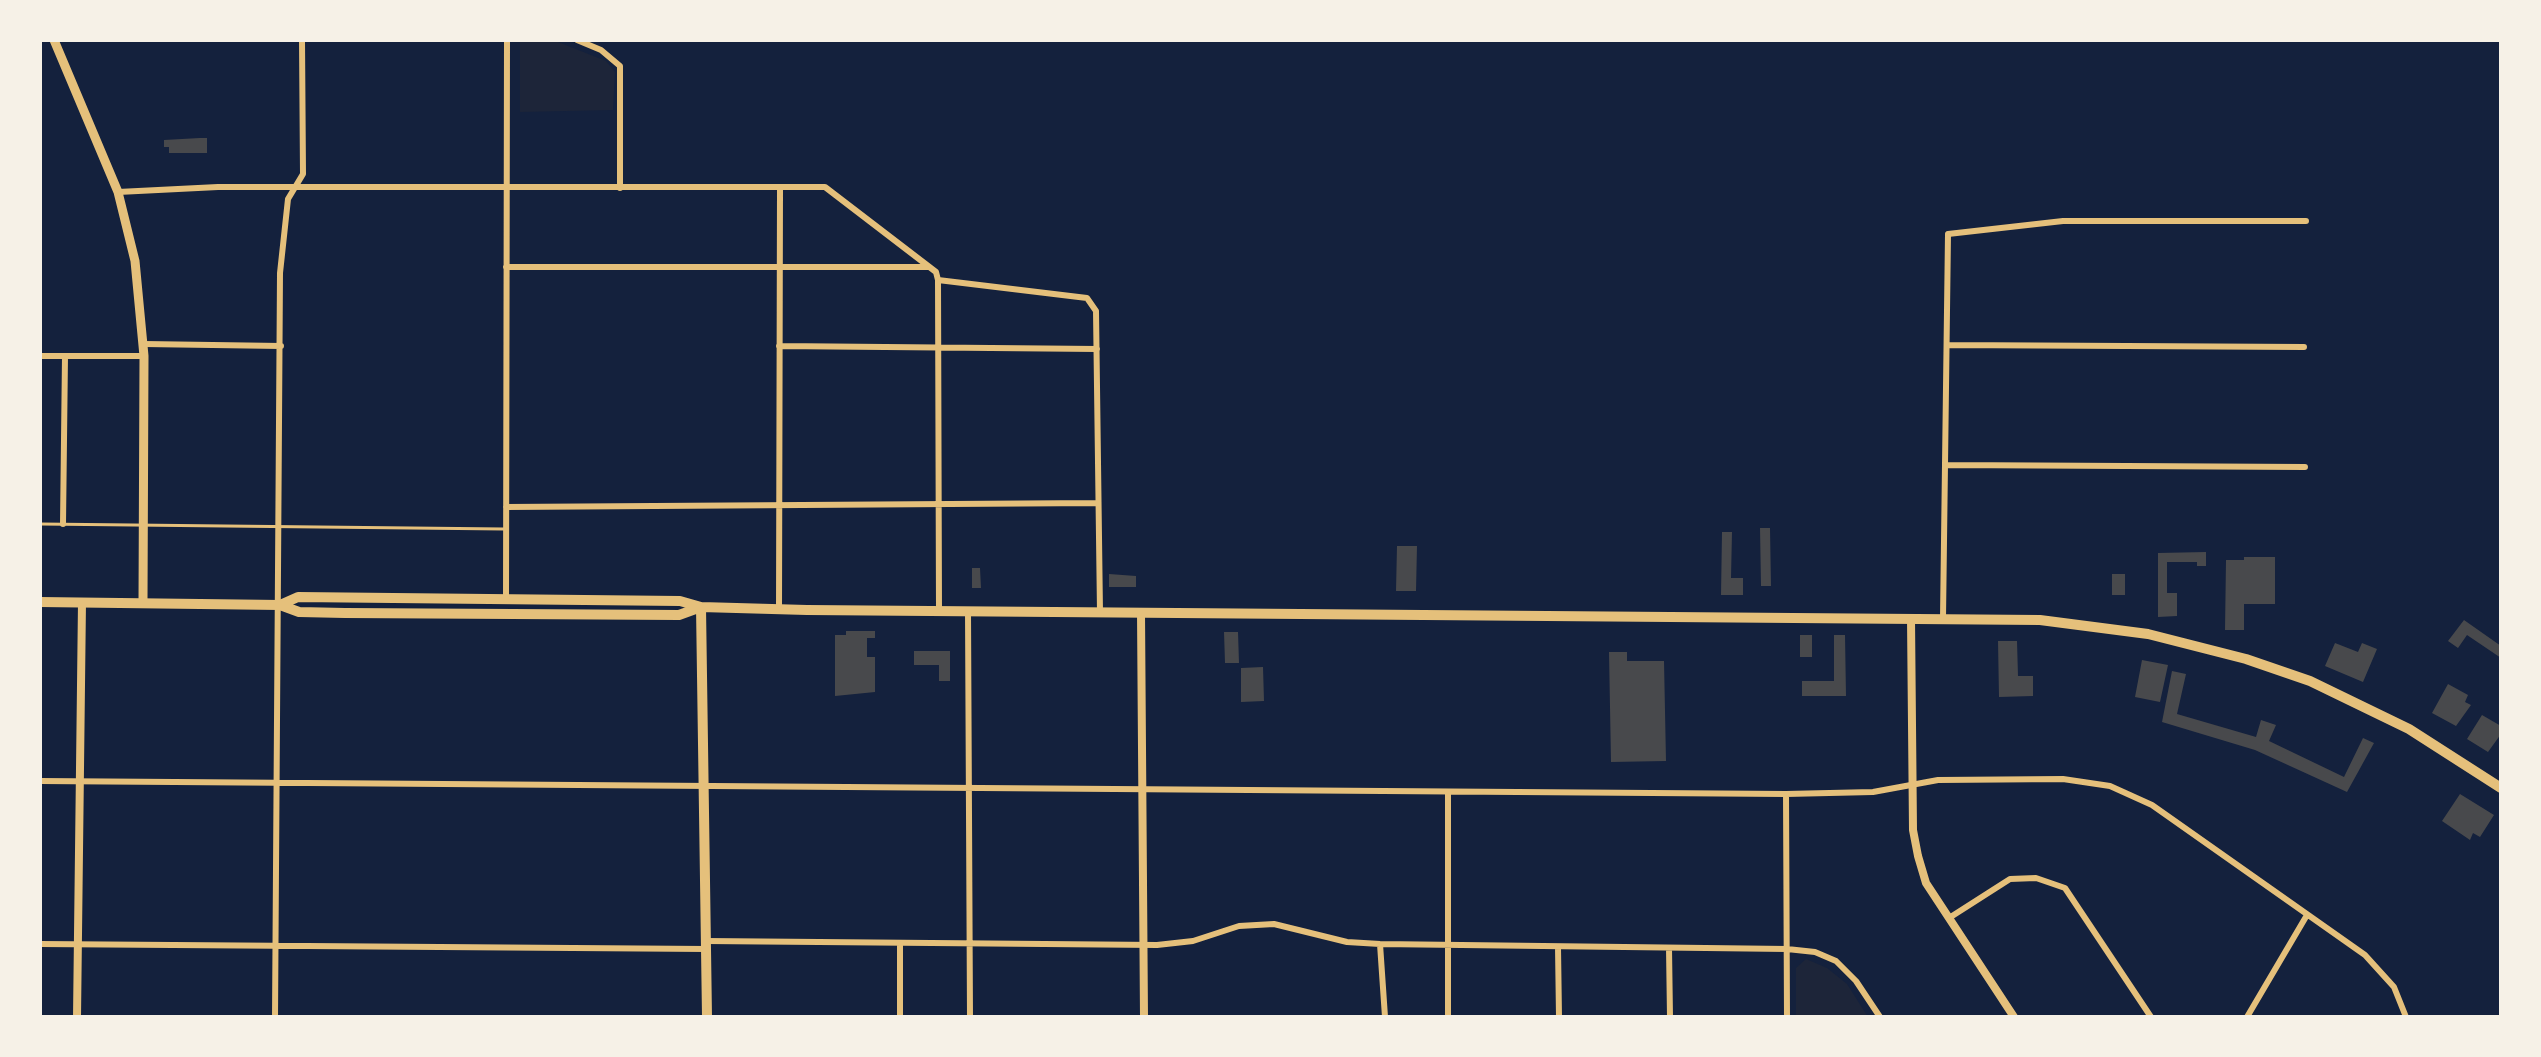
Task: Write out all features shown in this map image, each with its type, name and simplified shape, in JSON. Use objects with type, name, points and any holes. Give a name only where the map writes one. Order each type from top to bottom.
[{"type":"main road","points":[[54,40],[118,192],[135,261],[144,344],[143,602]]},
{"type":"main road","points":[[280,605],[298,597],[680,601],[701,607],[939,611],[2019,618],[2148,634],[2258,663],[2361,703],[2501,788]]},
{"type":"main road","points":[[40,602],[280,605],[299,612],[664,615],[679,615],[701,607]]},
{"type":"main road","points":[[701,607],[707,1017]]},
{"type":"street","points":[[275,1017],[281,526],[280,273],[288,199],[303,174],[302,40]]},
{"type":"street","points":[[506,600],[507,40]]},
{"type":"street","points":[[577,40],[601,50],[620,66],[620,188]]},
{"type":"street","points":[[118,192],[296,187],[825,187],[929,267],[938,280],[939,611]]},
{"type":"street","points":[[779,609],[780,188]]},
{"type":"street","points":[[1943,618],[1948,234],[2063,221],[2306,221]]},
{"type":"street","points":[[506,267],[929,267]]},
{"type":"street","points":[[938,280],[1087,298],[1096,311],[1100,612]]},
{"type":"street","points":[[144,344],[281,346]]},
{"type":"street","points":[[1948,345],[2304,347]]},
{"type":"street","points":[[779,346],[1097,349]]},
{"type":"street","points":[[40,356],[144,356]]},
{"type":"street","points":[[63,524],[65,356]]},
{"type":"street","points":[[1947,465],[2305,467]]},
{"type":"street","points":[[506,507],[1098,503]]},
{"type":"street","points":[[77,1017],[82,602]]},
{"type":"street","points":[[968,611],[970,1017]]},
{"type":"street","points":[[1141,613],[1144,1017]]},
{"type":"street","points":[[1911,619],[1913,783],[1918,856],[1926,883],[2014,1017]]},
{"type":"street","points":[[40,781],[1786,794],[1862,793],[1913,783],[2063,779],[2110,786],[2152,805],[2382,971],[2403,1003],[2406,1017]]},
{"type":"street","points":[[1448,793],[1448,1017]]},
{"type":"street","points":[[1786,794],[1787,1017]]},
{"type":"street","points":[[1949,918],[2010,879],[2036,878],[2065,888],[2151,1017]]},
{"type":"street","points":[[2247,1017],[2307,915]]},
{"type":"street","points":[[40,944],[277,947],[900,943],[1143,945],[1174,944],[1239,926],[1274,924],[1347,942],[1380,944],[1787,949],[1815,952],[1836,961],[1856,981],[1880,1017]]},
{"type":"street","points":[[900,943],[900,1017]]},
{"type":"street","points":[[1380,944],[1385,1017]]},
{"type":"street","points":[[1558,947],[1559,1017]]},
{"type":"street","points":[[1669,948],[1670,1017]]},
{"type":"lane","points":[[40,524],[506,529]]},
{"type":"shaded area","points":[[520,40],[553,40],[606,61],[615,72],[613,110],[520,112]]},
{"type":"shaded area","points":[[1806,959],[1827,968],[1847,984],[1868,1017],[1796,1017],[1796,968]]},
{"type":"building","points":[[207,138],[207,153],[169,153],[169,147],[164,147],[164,140]]},
{"type":"building","points":[[1760,528],[1770,528],[1771,586],[1761,586]]},
{"type":"building","points":[[1722,532],[1732,532],[1731,578],[1743,578],[1743,595],[1721,595]]},
{"type":"building","points":[[1397,546],[1417,546],[1416,591],[1396,591]]},
{"type":"building","points":[[2206,552],[2206,566],[2197,566],[2197,562],[2167,562],[2167,593],[2177,593],[2177,616],[2158,617],[2158,553]]},
{"type":"building","points":[[2244,557],[2275,557],[2275,604],[2244,604],[2244,630],[2225,630],[2226,560],[2244,560]]},
{"type":"building","points":[[972,568],[980,568],[981,588],[972,588]]},
{"type":"building","points":[[1109,574],[1136,576],[1136,587],[1109,587]]},
{"type":"building","points":[[2112,574],[2125,574],[2125,595],[2112,595]]},
{"type":"building","points":[[2464,620],[2501,646],[2501,658],[2467,635],[2458,648],[2448,641]]},
{"type":"building","points":[[846,631],[875,631],[875,638],[867,638],[867,657],[875,657],[875,692],[835,696],[835,635],[846,635]]},
{"type":"building","points":[[1224,632],[1238,632],[1239,663],[1225,663]]},
{"type":"building","points":[[1800,635],[1812,635],[1812,657],[1800,657]]},
{"type":"building","points":[[1834,635],[1845,635],[1846,696],[1802,696],[1802,681],[1834,681]]},
{"type":"building","points":[[1998,641],[2017,641],[2018,676],[2033,676],[2033,696],[1999,697]]},
{"type":"building","points":[[2335,643],[2358,652],[2362,643],[2377,649],[2363,682],[2325,666]]},
{"type":"building","points":[[914,651],[950,651],[950,681],[939,681],[939,665],[914,665]]},
{"type":"building","points":[[1609,652],[1627,652],[1627,661],[1664,661],[1666,761],[1611,762]]},
{"type":"building","points":[[2142,660],[2168,665],[2160,702],[2135,697]]},
{"type":"building","points":[[1263,667],[1264,701],[1241,702],[1241,668]]},
{"type":"building","points":[[2172,671],[2186,674],[2177,714],[2256,737],[2261,720],[2276,725],[2269,741],[2344,777],[2363,738],[2374,743],[2347,792],[2255,750],[2162,722]]},
{"type":"building","points":[[2448,684],[2468,695],[2465,702],[2471,705],[2456,726],[2432,713]]},
{"type":"building","points":[[2482,715],[2501,726],[2501,734],[2488,752],[2467,739]]},
{"type":"building","points":[[2460,794],[2494,815],[2480,837],[2473,833],[2470,840],[2442,821]]}]
